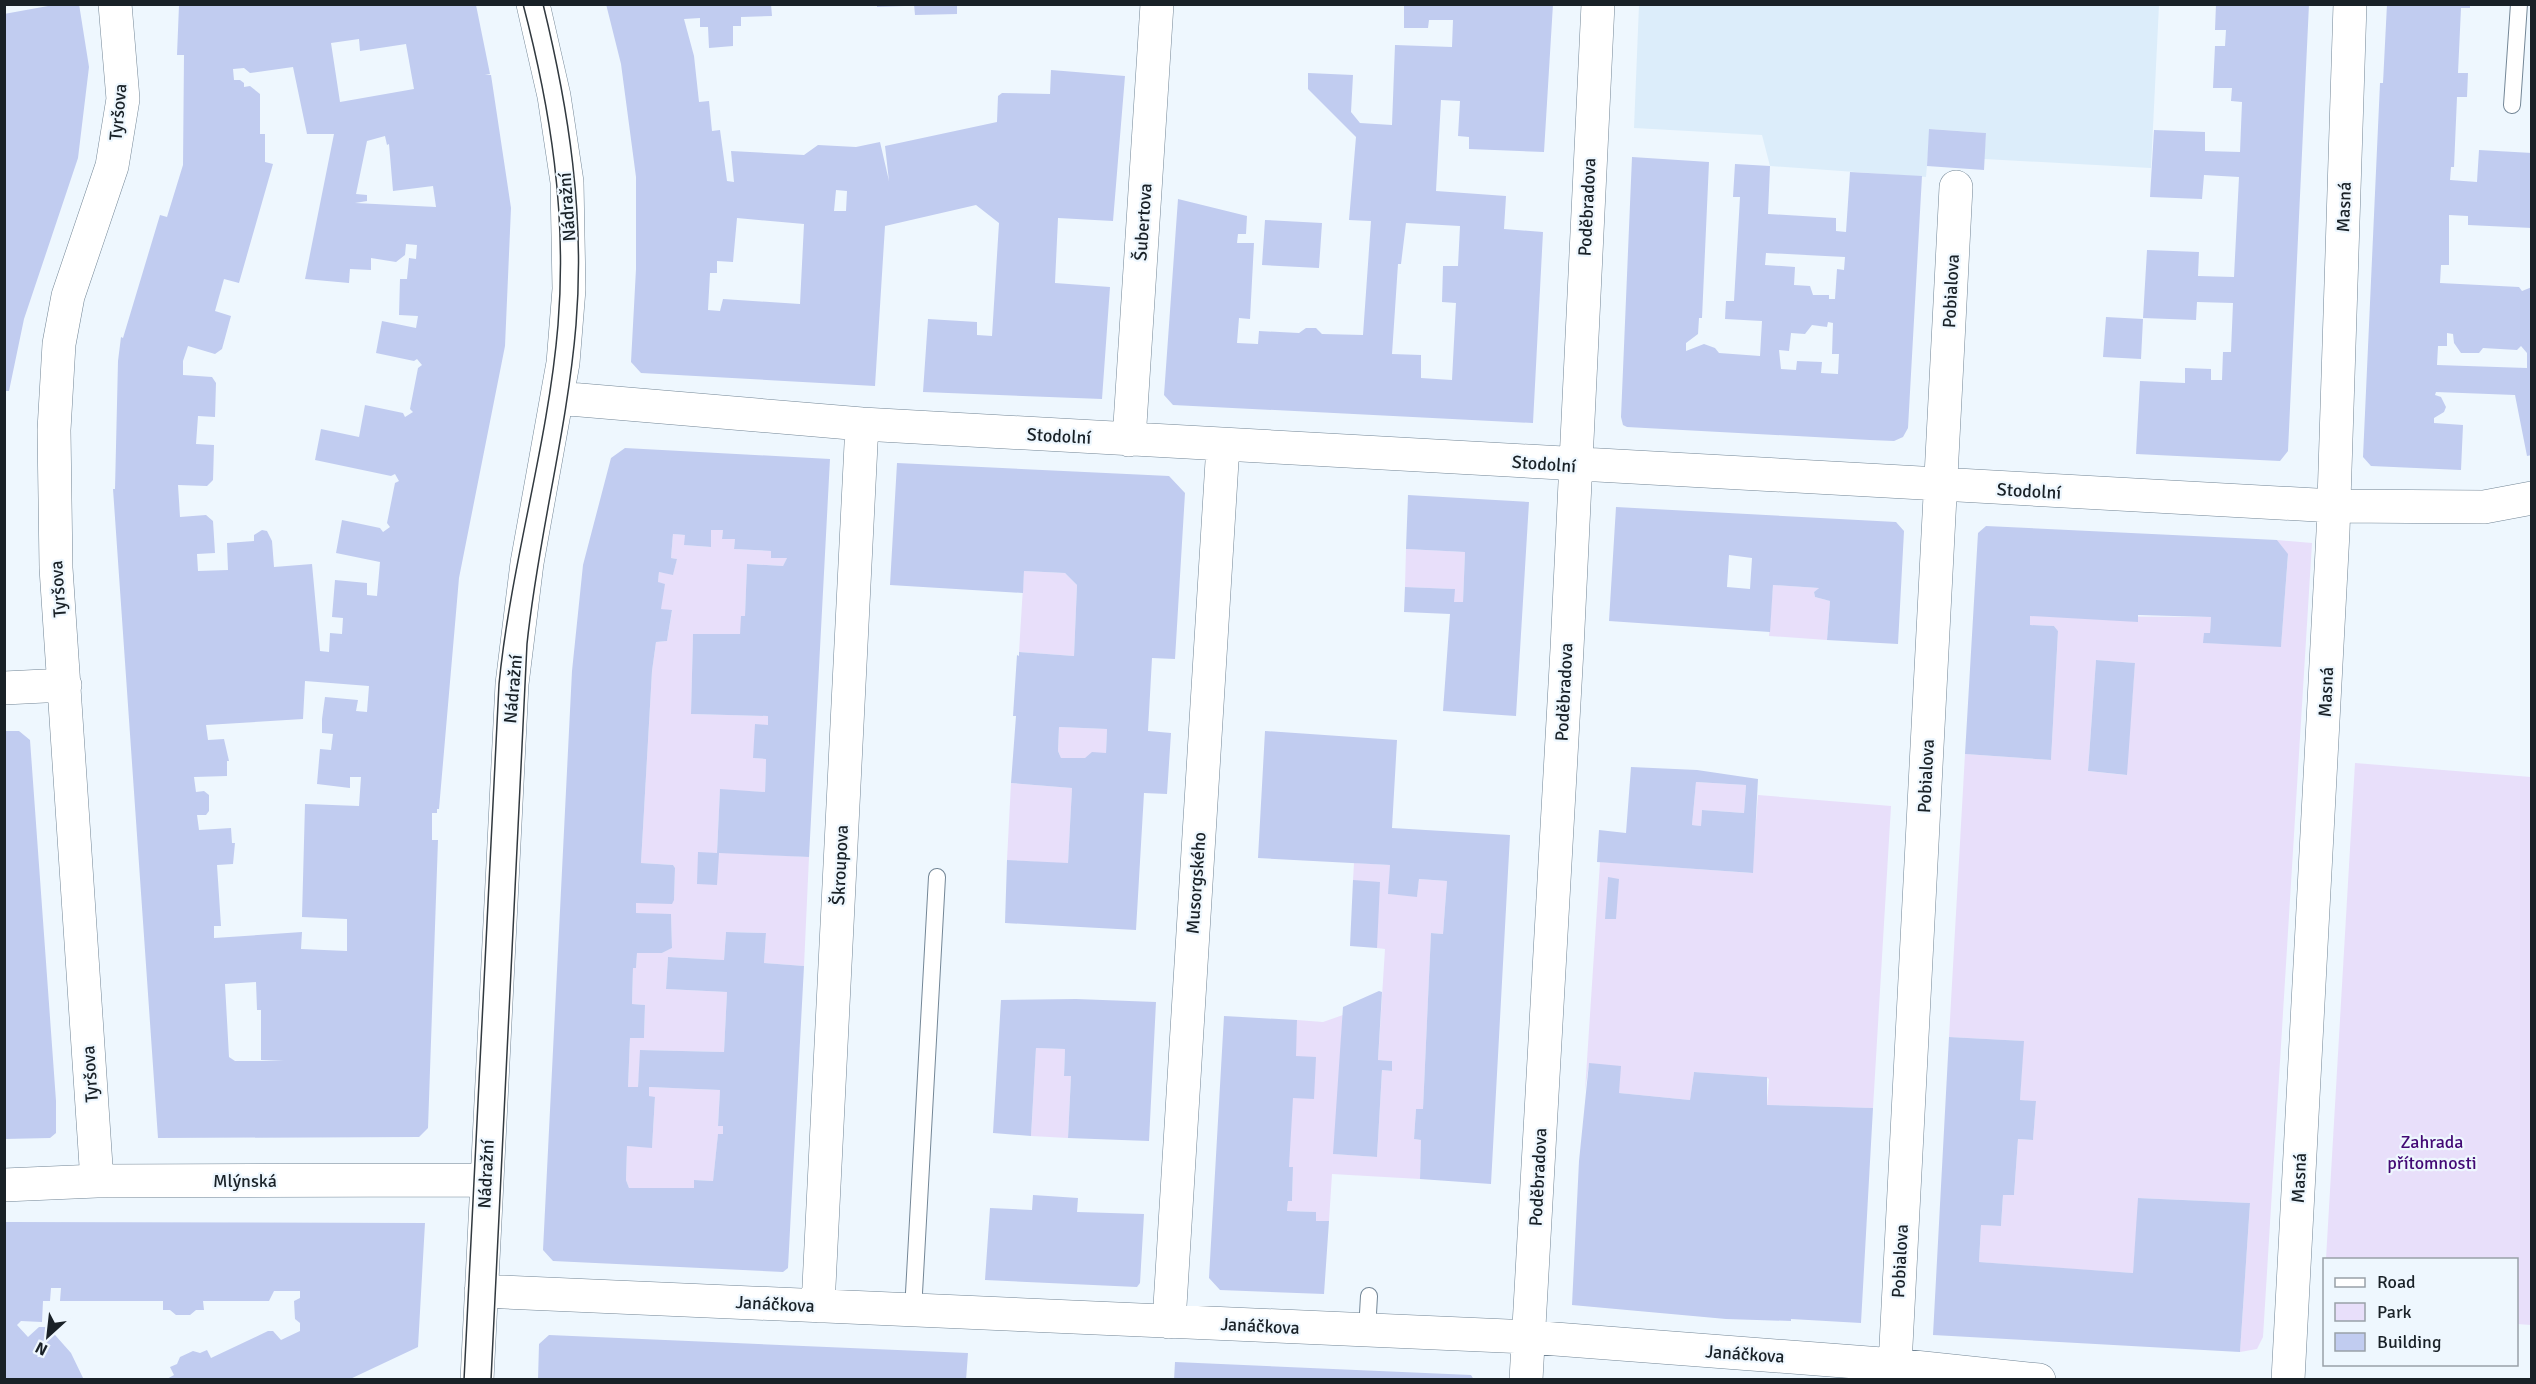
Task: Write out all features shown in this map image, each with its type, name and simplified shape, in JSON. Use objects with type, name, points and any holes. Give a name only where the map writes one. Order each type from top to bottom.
[{"type":"street","name":"Tyršova","points":[[97,1181],[56,568],[54,430],[59,344],[68,296],[112,166],[123,99],[116,4]]},
{"type":"street","name":"Nádražní","points":[[468,1375],[481,1291],[512,684],[527,563],[557,398],[569,289],[567,182],[554,96],[533,4]]},
{"type":"street","name":"Poděbradova","points":[[1526,1380],[1598,4]]},
{"type":"street","name":"Masná","points":[[2288,1380],[2321,798],[2334,506],[2350,4]]},
{"type":"street","name":"Šubertova","points":[[1129,440],[1157,6]]},
{"type":"street","name":"Pobialova","points":[[1895,1365],[1956,187]]},
{"type":"street","name":"Stodolní","points":[[557,398],[862,424],[1575,466],[2334,506],[2484,507],[2532,498]]},
{"type":"street","name":"Škroupova","points":[[818,1306],[862,424]]},
{"type":"street","name":"Musorgského","points":[[1169,1322],[1223,445]]},
{"type":"street","points":[[4,688],[65,685]]},
{"type":"street","name":"Mlýnská","points":[[4,1185],[97,1181],[486,1180]]},
{"type":"street","name":"Janáčkova","points":[[481,1291],[1529,1338],[1895,1365],[2039,1380]]},
{"type":"lane","points":[[2512,105],[2519,4]]},
{"type":"lane","points":[[913,1311],[937,877]]},
{"type":"lane","points":[[1367,1331],[1369,1296]]},
{"type":"shaded area","points":[[1639,5],[2159,5],[2151,168],[1984,159],[1986,133],[1930,129],[1926,177],[1770,166],[1762,135],[1634,128]]},
{"type":"green space","points":[[711,530],[723,530],[722,539],[735,539],[734,549],[771,551],[771,558],[787,558],[783,566],[747,564],[745,616],[740,634],[693,634],[691,714],[768,716],[768,725],[753,758],[766,759],[765,792],[720,790],[717,852],[809,857],[804,966],[764,963],[766,933],[726,932],[724,960],[668,957],[666,989],[727,992],[724,1052],[641,1050],[638,1087],[628,1087],[630,1038],[644,1038],[645,1005],[632,1004],[633,968],[636,968],[637,953],[662,953],[672,948],[671,915],[636,913],[636,903],[674,900],[675,868],[673,865],[641,863],[652,671],[656,642],[667,641],[672,611],[661,609],[659,572],[673,574],[677,559],[671,558],[673,534],[685,535],[685,545],[710,547]]},
{"type":"green space","points":[[2277,540],[2312,543],[2263,1337],[2257,1349],[2240,1352],[2250,1203],[2139,1198],[2133,1273],[2073,1269],[2066,1343],[2071,1269],[1979,1262],[1981,1225],[2001,1226],[2003,1195],[2014,1195],[2018,1139],[2033,1140],[2036,1102],[2020,1100],[2023,1041],[1949,1037],[1965,754],[2051,760],[2058,631],[2054,626],[2030,625],[2030,616],[2211,617],[2210,633],[2204,633],[2204,643],[2281,646],[2288,555]],"holes":[[[2096,660],[2135,663],[2126,775],[2088,771]]]},
{"type":"green space","points":[[1406,549],[1465,552],[1463,602],[1454,602],[1454,589],[1405,587]]},
{"type":"green space","points":[[1024,571],[1065,573],[1077,585],[1074,656],[1019,652]]},
{"type":"green space","points":[[1773,585],[1819,588],[1814,592],[1815,597],[1830,601],[1827,640],[1769,636]]},
{"type":"green space","points":[[1059,727],[1107,729],[1106,753],[1085,758],[1061,758],[1058,751]]},
{"type":"green space","name":"Zahrada přítomnosti","points":[[2355,763],[2531,777],[2531,1325],[2518,1324],[2518,1258],[2326,1258]]},
{"type":"green space","points":[[1696,782],[1746,785],[1744,813],[1702,810],[1701,826],[1692,825]]},
{"type":"green space","points":[[1011,783],[1072,788],[1068,864],[1007,860]]},
{"type":"green space","points":[[1758,795],[1891,806],[1873,1108],[1767,1105],[1769,1079],[1766,1077],[1694,1072],[1690,1100],[1619,1093],[1589,1064],[1585,1091],[1600,862],[1752,873]]},
{"type":"green space","points":[[1354,863],[1390,865],[1389,894],[1417,896],[1419,879],[1447,881],[1443,934],[1431,933],[1423,1109],[1416,1109],[1414,1139],[1421,1140],[1420,1179],[1332,1174],[1329,1221],[1316,1221],[1315,1212],[1287,1211],[1288,1201],[1292,1201],[1293,1168],[1289,1167],[1289,1154],[1297,1020],[1323,1022],[1343,1015],[1334,1154],[1377,1157],[1382,1070],[1392,1071],[1392,1061],[1378,1060],[1385,949],[1377,948],[1356,881],[1353,880]]},
{"type":"green space","points":[[1036,1048],[1065,1049],[1064,1075],[1071,1076],[1068,1138],[1031,1136]]},
{"type":"green space","points":[[649,1087],[720,1090],[718,1126],[723,1126],[723,1134],[718,1135],[713,1181],[695,1180],[694,1188],[629,1188],[626,1180],[627,1146],[652,1147],[655,1098],[649,1096]]},
{"type":"building","points":[[59,4],[79,4],[89,67],[78,158],[24,319],[9,391],[4,391],[4,14]]},
{"type":"building","points":[[606,4],[771,4],[772,16],[741,17],[741,26],[733,26],[733,46],[709,48],[708,27],[700,27],[700,18],[684,19],[694,56],[699,102],[709,101],[712,131],[720,130],[727,181],[734,182],[731,151],[804,155],[818,145],[856,147],[880,142],[889,181],[885,146],[997,122],[998,96],[1002,93],[1050,94],[1051,70],[1125,76],[1113,221],[1058,218],[1055,283],[1110,287],[1102,399],[923,392],[928,319],[977,322],[977,335],[992,336],[999,223],[976,205],[885,226],[875,386],[641,373],[631,362],[636,269],[636,177],[621,64]],"holes":[[[836,190],[847,191],[846,211],[834,211]],[[737,218],[804,224],[800,304],[723,299],[720,311],[708,310],[710,273],[717,273],[717,261],[733,262]]]},
{"type":"building","points":[[877,4],[905,4],[905,6],[877,7]]},
{"type":"building","points":[[914,4],[957,4],[957,14],[915,15]]},
{"type":"building","points":[[1404,4],[1553,4],[1544,152],[1469,149],[1469,137],[1458,136],[1460,101],[1441,100],[1436,191],[1506,196],[1504,229],[1543,232],[1533,423],[1173,405],[1164,395],[1178,199],[1247,216],[1246,234],[1238,234],[1237,243],[1254,243],[1250,319],[1239,318],[1237,343],[1258,344],[1259,331],[1299,333],[1306,328],[1316,328],[1322,334],[1363,335],[1371,221],[1349,220],[1356,137],[1308,89],[1308,73],[1353,75],[1351,112],[1360,123],[1392,125],[1395,45],[1452,47],[1453,20],[1429,20],[1428,28],[1404,28]],"holes":[[[1406,223],[1460,226],[1458,266],[1443,266],[1442,302],[1456,303],[1452,380],[1421,378],[1421,355],[1392,354],[1398,264],[1401,264]]]},
{"type":"building","points":[[2216,4],[2309,4],[2288,451],[2280,461],[2136,454],[2140,381],[2185,383],[2185,368],[2211,369],[2211,380],[2222,380],[2223,352],[2231,352],[2233,303],[2197,302],[2196,320],[2143,318],[2147,250],[2199,252],[2198,276],[2234,277],[2239,177],[2204,175],[2202,199],[2150,197],[2154,130],[2205,132],[2205,151],[2240,152],[2242,102],[2231,101],[2232,88],[2213,88],[2215,46],[2225,46],[2226,30],[2215,30]]},
{"type":"building","points":[[2387,4],[2470,4],[2470,8],[2461,8],[2458,73],[2468,73],[2467,97],[2457,97],[2454,167],[2451,167],[2450,180],[2477,182],[2479,150],[2532,153],[2532,228],[2468,225],[2468,216],[2449,215],[2449,265],[2441,265],[2440,283],[2519,287],[2522,291],[2532,287],[2532,455],[2527,456],[2515,395],[2436,392],[2435,395],[2441,397],[2446,407],[2444,412],[2434,418],[2434,423],[2463,425],[2461,470],[2371,466],[2363,457],[2380,83],[2383,83]],"holes":[[[2447,333],[2453,334],[2454,343],[2461,353],[2479,353],[2483,348],[2517,350],[2521,346],[2527,353],[2527,368],[2437,365],[2438,346],[2447,346]]]},
{"type":"building","points":[[179,5],[476,5],[490,74],[485,75],[491,75],[511,208],[505,346],[459,578],[439,809],[437,813],[432,813],[432,840],[438,840],[428,1128],[419,1137],[158,1138],[113,489],[115,489],[118,361],[121,337],[123,338],[160,215],[167,217],[183,165],[184,55],[177,55]],"holes":[[[359,39],[360,51],[406,44],[414,89],[340,102],[331,43]],[[293,67],[307,134],[334,134],[305,279],[349,283],[350,269],[371,270],[371,258],[396,262],[405,255],[406,244],[417,245],[416,259],[409,258],[407,279],[400,279],[399,315],[418,316],[416,328],[382,321],[376,353],[414,361],[417,359],[422,365],[418,368],[410,409],[413,412],[405,417],[403,413],[365,405],[359,437],[321,429],[315,460],[391,476],[395,474],[399,481],[395,483],[387,523],[390,527],[383,532],[380,528],[342,520],[336,553],[380,562],[377,596],[367,595],[367,583],[335,580],[332,617],[343,618],[342,634],[330,633],[329,652],[320,651],[312,564],[274,567],[272,541],[267,531],[262,530],[254,535],[254,541],[227,543],[228,570],[198,571],[197,554],[215,553],[213,521],[206,515],[180,517],[178,485],[207,486],[213,480],[214,445],[196,444],[198,416],[215,417],[216,383],[212,377],[183,375],[183,361],[188,346],[215,354],[222,349],[231,316],[215,311],[224,279],[239,283],[273,164],[265,162],[265,134],[260,134],[260,94],[250,86],[244,87],[244,83],[240,80],[234,80],[233,69],[244,68],[250,73]],[[385,136],[387,145],[389,144],[393,191],[433,186],[436,207],[355,203],[367,201],[367,195],[356,194],[367,141]],[[305,681],[369,686],[367,712],[356,711],[358,700],[325,697],[322,719],[322,733],[333,734],[331,750],[320,749],[317,784],[350,788],[350,777],[361,777],[359,806],[305,804],[302,917],[347,919],[347,951],[301,949],[302,932],[214,938],[214,926],[221,926],[217,865],[233,864],[235,843],[232,843],[231,828],[199,830],[197,815],[206,815],[209,811],[209,795],[204,791],[196,792],[194,777],[227,776],[227,761],[229,761],[224,739],[208,740],[206,725],[303,719]],[[256,982],[257,1010],[261,1010],[261,1060],[284,1061],[235,1061],[229,1057],[225,984]]]},
{"type":"building","points":[[1929,129],[1986,133],[1984,170],[1927,166]]},
{"type":"building","points":[[1632,157],[1709,162],[1702,318],[1699,318],[1698,334],[1686,343],[1686,351],[1704,344],[1715,348],[1719,353],[1760,356],[1762,321],[1725,319],[1726,301],[1734,301],[1740,197],[1733,197],[1735,164],[1770,166],[1768,214],[1836,218],[1836,231],[1846,232],[1850,172],[1922,176],[1908,428],[1903,437],[1894,441],[1627,427],[1623,425],[1621,417]],"holes":[[[1766,253],[1845,257],[1844,270],[1837,269],[1835,299],[1829,299],[1829,295],[1813,295],[1810,286],[1794,285],[1795,267],[1765,265]],[[1828,322],[1833,323],[1832,354],[1839,354],[1838,374],[1821,373],[1822,362],[1797,361],[1796,370],[1781,369],[1779,350],[1789,351],[1791,333],[1805,334],[1812,325],[1827,327]]]},
{"type":"building","points":[[1265,220],[1322,223],[1319,268],[1262,265]]},
{"type":"building","points":[[2106,317],[2143,319],[2141,359],[2103,357]]},
{"type":"building","points":[[625,448],[830,459],[809,857],[719,853],[717,885],[697,884],[698,852],[717,853],[720,789],[765,792],[766,759],[753,758],[755,724],[768,725],[768,716],[691,714],[693,634],[740,634],[741,616],[745,616],[747,564],[783,566],[787,558],[771,558],[771,551],[734,549],[735,539],[722,539],[723,530],[711,530],[711,547],[684,545],[685,535],[673,534],[671,558],[677,559],[673,575],[659,572],[658,582],[665,584],[661,609],[672,610],[667,641],[656,642],[652,671],[641,863],[673,865],[675,868],[674,900],[672,904],[636,903],[636,913],[671,914],[672,948],[662,953],[637,953],[636,968],[633,968],[632,1004],[645,1005],[644,1038],[630,1038],[628,1087],[638,1087],[640,1050],[724,1052],[727,992],[666,989],[668,957],[724,960],[726,932],[766,933],[764,963],[804,966],[788,1268],[783,1272],[553,1261],[543,1250],[572,671],[583,565],[611,458]],"holes":[[[649,1087],[720,1090],[718,1126],[723,1126],[723,1134],[718,1134],[713,1181],[694,1180],[694,1188],[629,1188],[626,1180],[627,1146],[652,1148],[655,1097],[649,1096]]]},
{"type":"building","points":[[897,463],[1169,476],[1185,493],[1175,659],[1152,658],[1148,731],[1171,733],[1167,794],[1144,793],[1136,930],[1005,923],[1007,860],[1068,863],[1072,788],[1011,783],[1016,716],[1013,716],[1019,652],[1074,656],[1077,585],[1065,573],[1024,571],[1023,593],[890,585]],"holes":[[[1059,727],[1107,729],[1106,753],[1092,752],[1085,758],[1061,758],[1058,751]]]},
{"type":"building","points":[[1408,495],[1529,502],[1516,716],[1443,711],[1450,614],[1404,612],[1405,587],[1455,589],[1454,602],[1463,602],[1465,552],[1406,549]]},
{"type":"building","points":[[1616,507],[1896,522],[1904,531],[1898,644],[1827,640],[1830,601],[1815,597],[1814,592],[1819,588],[1773,585],[1770,632],[1609,621]],"holes":[[[1729,555],[1752,558],[1750,589],[1727,587]]]},
{"type":"building","points":[[1986,526],[2277,540],[2288,554],[2281,647],[2203,643],[2204,633],[2210,633],[2211,617],[2138,615],[2138,622],[2030,616],[2030,625],[2054,626],[2058,631],[2051,760],[1965,754],[1978,533]]},
{"type":"building","points":[[2096,660],[2135,663],[2127,775],[2088,771]]},
{"type":"building","points":[[4,731],[19,731],[30,740],[56,1101],[56,1133],[50,1138],[4,1139]]},
{"type":"building","points":[[1265,731],[1397,740],[1392,828],[1510,835],[1491,1184],[1420,1179],[1421,1140],[1414,1139],[1416,1109],[1423,1109],[1431,933],[1443,934],[1447,881],[1419,879],[1417,897],[1388,894],[1390,865],[1258,858]]},
{"type":"building","points":[[1631,767],[1697,770],[1758,779],[1753,873],[1597,862],[1599,830],[1626,833]],"holes":[[[1696,782],[1746,785],[1744,813],[1702,810],[1701,826],[1692,825]]]},
{"type":"building","points":[[1608,877],[1619,879],[1616,919],[1605,919]]},
{"type":"building","points":[[1353,880],[1380,882],[1377,948],[1350,946]]},
{"type":"building","points":[[1379,991],[1382,992],[1378,1060],[1392,1061],[1392,1071],[1382,1070],[1377,1157],[1333,1154],[1343,1007]]},
{"type":"building","points":[[1076,999],[1156,1002],[1149,1141],[1068,1138],[1071,1076],[1064,1076],[1065,1049],[1036,1048],[1031,1136],[993,1133],[1001,1000]]},
{"type":"building","points":[[1224,1016],[1297,1020],[1296,1056],[1316,1057],[1314,1099],[1293,1098],[1289,1167],[1293,1167],[1292,1201],[1288,1201],[1287,1211],[1316,1212],[1316,1221],[1329,1221],[1324,1294],[1220,1290],[1209,1278]]},
{"type":"building","points":[[1949,1037],[2024,1041],[2020,1100],[2036,1101],[2033,1140],[2018,1139],[2014,1195],[2003,1195],[2001,1226],[1981,1225],[1979,1262],[2133,1273],[2138,1198],[2250,1203],[2240,1352],[1933,1335]]},
{"type":"building","points":[[1589,1063],[1621,1066],[1619,1093],[1690,1100],[1694,1072],[1767,1077],[1767,1105],[1873,1108],[1861,1323],[1791,1319],[1791,1321],[1726,1319],[1572,1305],[1579,1161]]},
{"type":"building","points":[[1033,1195],[1078,1198],[1077,1212],[1144,1214],[1140,1283],[1137,1287],[985,1280],[990,1208],[1032,1210]]},
{"type":"building","points":[[4,1222],[425,1223],[418,1347],[348,1380],[165,1380],[174,1375],[170,1367],[177,1364],[180,1357],[193,1351],[200,1353],[207,1350],[211,1358],[268,1331],[273,1331],[281,1340],[300,1331],[300,1323],[295,1319],[294,1301],[300,1298],[300,1291],[274,1291],[269,1301],[203,1301],[204,1310],[196,1310],[190,1315],[176,1315],[170,1310],[163,1310],[163,1301],[60,1301],[61,1288],[51,1288],[50,1301],[43,1301],[42,1322],[21,1321],[17,1325],[28,1337],[39,1327],[48,1327],[71,1353],[84,1380],[4,1380]]},
{"type":"building","points":[[549,1335],[968,1353],[966,1380],[538,1380],[539,1344]]},
{"type":"building","points":[[1175,1362],[1471,1375],[1474,1380],[1174,1380]]},
{"type":"tram line","points":[[464,1380],[499,684],[512,594],[553,370],[560,284],[558,203],[549,123],[523,4]]},
{"type":"tram line","points":[[491,1380],[527,644],[538,564],[572,365],[578,284],[573,163],[560,83],[543,4]]}]
